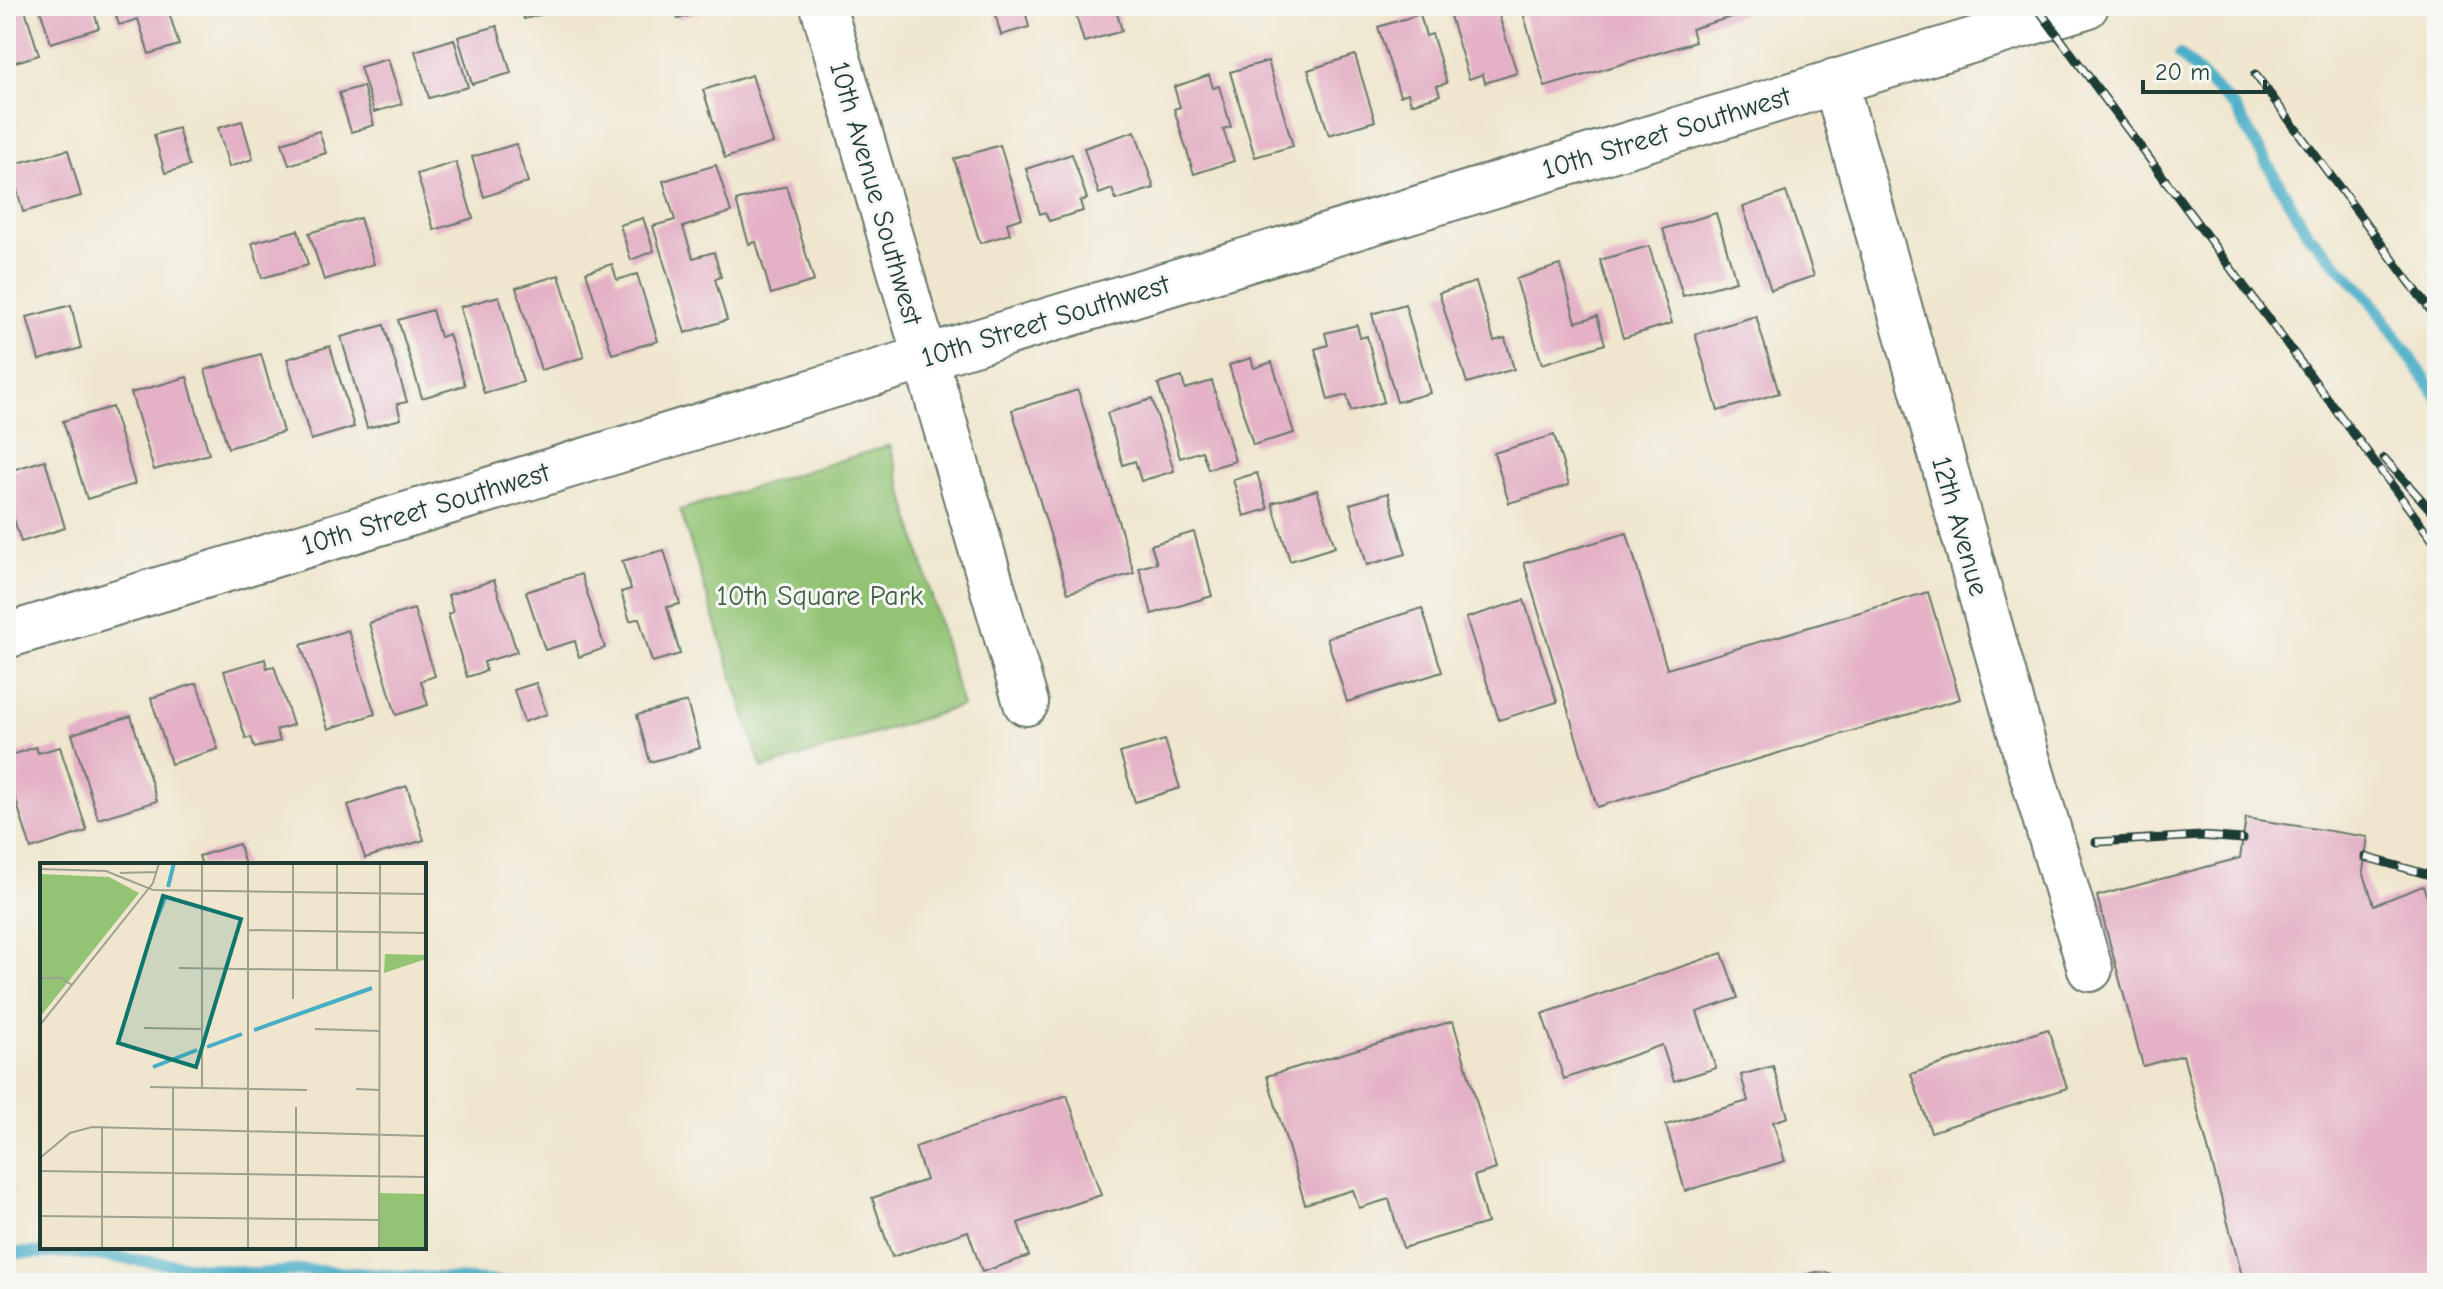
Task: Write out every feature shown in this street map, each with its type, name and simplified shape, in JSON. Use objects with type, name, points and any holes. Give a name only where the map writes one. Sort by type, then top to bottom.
[{"type":"street","name":"10th Avenue Southwest","points":[[823,6],[1026,703]]},
{"type":"street","name":"10th Street Southwest","points":[[6,636],[2086,6]]},
{"type":"street","name":"12th Avenue","points":[[1835,81],[2090,969]]},
{"type":"green space","name":"10th Square Park","points":[[890,445],[962,706],[762,769],[680,510]]},
{"type":"building","points":[[6,6],[24,6],[39,55],[6,65]]},
{"type":"building","points":[[39,6],[92,6],[99,28],[51,43]]},
{"type":"building","points":[[113,6],[167,6],[179,45],[149,54],[138,19],[119,25]]},
{"type":"building","points":[[205,6],[225,6],[225,7],[207,12]]},
{"type":"building","points":[[521,6],[541,6],[543,14],[524,19]]},
{"type":"building","points":[[674,6],[719,6],[719,7],[678,19]]},
{"type":"building","points":[[993,6],[1024,6],[1029,27],[1001,35]]},
{"type":"building","points":[[1073,6],[1115,6],[1122,31],[1084,42]]},
{"type":"building","points":[[1447,6],[1496,6],[1517,73],[1485,83],[1483,74],[1469,79]]},
{"type":"building","points":[[1521,6],[1765,7],[1691,29],[1695,42],[1545,87]]},
{"type":"building","points":[[1420,14],[1426,36],[1432,34],[1447,83],[1437,86],[1440,95],[1411,104],[1408,93],[1400,96],[1378,27]]},
{"type":"building","points":[[497,26],[511,73],[472,84],[458,37]]},
{"type":"building","points":[[454,39],[468,87],[429,98],[415,51]]},
{"type":"building","points":[[1355,55],[1375,121],[1329,135],[1308,70]]},
{"type":"building","points":[[388,59],[402,104],[374,112],[360,67]]},
{"type":"building","points":[[1268,61],[1293,146],[1255,157],[1230,72]]},
{"type":"building","points":[[752,75],[773,143],[725,158],[703,90]]},
{"type":"building","points":[[1209,75],[1213,88],[1219,86],[1231,127],[1223,129],[1234,161],[1194,174],[1174,109],[1180,107],[1174,87]]},
{"type":"building","points":[[363,86],[374,125],[351,132],[339,93]]},
{"type":"building","points":[[242,121],[253,159],[229,167],[218,128]]},
{"type":"building","points":[[178,128],[189,166],[165,173],[154,135]]},
{"type":"building","points":[[319,131],[326,153],[289,165],[282,143]]},
{"type":"building","points":[[1135,131],[1154,188],[1116,200],[1112,189],[1099,194],[1084,148]]},
{"type":"building","points":[[516,144],[528,182],[484,197],[472,157]]},
{"type":"building","points":[[1000,145],[1022,218],[1007,223],[1010,234],[980,243],[954,159]]},
{"type":"building","points":[[68,150],[81,196],[23,212],[10,165]]},
{"type":"building","points":[[1072,154],[1087,199],[1080,201],[1083,211],[1049,221],[1045,212],[1040,214],[1026,169]]},
{"type":"building","points":[[456,162],[473,218],[434,230],[417,174]]},
{"type":"building","points":[[716,165],[731,212],[683,227],[693,258],[714,252],[721,277],[715,279],[727,320],[685,333],[653,226],[675,220],[663,181]]},
{"type":"building","points":[[786,186],[814,281],[771,294],[756,242],[749,244],[736,201]]},
{"type":"building","points":[[1786,192],[1814,276],[1771,290],[1743,207]]},
{"type":"building","points":[[1716,213],[1736,281],[1683,296],[1663,229]]},
{"type":"building","points":[[360,218],[374,264],[324,280],[309,233]]},
{"type":"building","points":[[643,218],[654,251],[631,260],[620,225]]},
{"type":"building","points":[[298,230],[308,265],[262,278],[252,243]]},
{"type":"building","points":[[1649,246],[1672,323],[1623,338],[1600,260]]},
{"type":"building","points":[[612,264],[617,280],[637,274],[658,341],[612,354],[586,272]]},
{"type":"building","points":[[1560,265],[1576,322],[1597,316],[1605,344],[1542,364],[1516,279]]},
{"type":"building","points":[[559,275],[584,357],[541,370],[516,288]]},
{"type":"building","points":[[1476,282],[1494,341],[1505,338],[1514,369],[1467,383],[1439,293]]},
{"type":"building","points":[[499,296],[523,382],[484,393],[460,307]]},
{"type":"building","points":[[1405,304],[1430,393],[1397,402],[1372,314]]},
{"type":"building","points":[[71,305],[81,348],[39,360],[27,317]]},
{"type":"building","points":[[432,310],[440,337],[449,334],[465,385],[422,398],[398,320]]},
{"type":"building","points":[[1756,316],[1779,393],[1718,411],[1695,334]]},
{"type":"building","points":[[384,325],[407,402],[397,404],[401,419],[367,428],[341,337]]},
{"type":"building","points":[[1357,325],[1360,338],[1367,336],[1384,402],[1351,411],[1347,395],[1328,400],[1315,349],[1328,345],[1325,333]]},
{"type":"building","points":[[330,346],[354,427],[311,440],[287,359]]},
{"type":"building","points":[[261,354],[283,432],[228,448],[205,370]]},
{"type":"building","points":[[1251,358],[1254,368],[1272,362],[1294,433],[1253,445],[1229,365]]},
{"type":"building","points":[[187,377],[209,454],[154,470],[131,393]]},
{"type":"building","points":[[1182,377],[1185,389],[1212,381],[1235,461],[1208,469],[1202,451],[1180,458],[1158,384]]},
{"type":"building","points":[[1078,390],[1134,573],[1068,593],[1012,410]]},
{"type":"building","points":[[1152,399],[1174,471],[1141,481],[1135,461],[1123,465],[1107,413]]},
{"type":"building","points":[[112,407],[135,484],[87,499],[63,421]]},
{"type":"building","points":[[1554,435],[1569,485],[1509,503],[1494,453]]},
{"type":"building","points":[[45,460],[65,528],[21,542],[6,493],[6,472]]},
{"type":"building","points":[[1257,473],[1268,509],[1244,516],[1233,480]]},
{"type":"building","points":[[1317,490],[1335,547],[1290,561],[1272,503]]},
{"type":"building","points":[[1388,493],[1406,554],[1367,565],[1350,504]]},
{"type":"building","points":[[1194,532],[1212,596],[1152,614],[1139,568],[1157,563],[1151,545]]},
{"type":"building","points":[[1627,533],[1667,669],[1928,592],[1960,699],[1597,807],[1524,563]]},
{"type":"building","points":[[664,550],[680,604],[667,607],[680,654],[652,662],[639,618],[630,621],[621,592],[631,589],[622,561]]},
{"type":"building","points":[[581,574],[605,648],[579,657],[575,641],[545,650],[526,592]]},
{"type":"building","points":[[494,580],[517,652],[484,662],[486,671],[467,677],[448,614],[453,612],[448,595]]},
{"type":"building","points":[[1524,600],[1557,702],[1499,720],[1466,618]]},
{"type":"building","points":[[1422,608],[1442,672],[1347,702],[1327,638]]},
{"type":"building","points":[[414,609],[435,676],[421,681],[428,705],[396,715],[369,623]]},
{"type":"building","points":[[348,630],[375,714],[328,729],[301,645]]},
{"type":"building","points":[[265,659],[267,668],[274,666],[293,725],[276,730],[280,741],[255,748],[251,737],[246,739],[224,671]]},
{"type":"building","points":[[197,683],[218,749],[171,764],[151,698]]},
{"type":"building","points":[[536,683],[547,714],[524,722],[514,690]]},
{"type":"building","points":[[687,702],[700,748],[650,762],[637,715]]},
{"type":"building","points":[[131,716],[157,801],[98,819],[72,734]]},
{"type":"building","points":[[1165,740],[1180,788],[1135,802],[1120,753]]},
{"type":"building","points":[[36,747],[38,753],[60,747],[87,831],[31,849],[6,768],[6,757]]},
{"type":"building","points":[[407,786],[424,840],[365,858],[348,805]]},
{"type":"building","points":[[2246,818],[2368,837],[2363,871],[2374,905],[2423,886],[2437,924],[2437,1283],[2244,1283],[2183,1055],[2143,1066],[2097,896],[2240,858]]},
{"type":"building","points":[[239,844],[244,863],[201,863],[199,856]]},
{"type":"building","points":[[1722,953],[1738,998],[1697,1012],[1716,1068],[1674,1081],[1662,1045],[1564,1079],[1542,1014]]},
{"type":"building","points":[[1453,1021],[1496,1169],[1474,1176],[1487,1223],[1403,1248],[1389,1199],[1359,1208],[1353,1190],[1305,1204],[1267,1076]]},
{"type":"building","points":[[2048,1029],[2067,1088],[1931,1132],[1911,1074]]},
{"type":"building","points":[[1773,1066],[1788,1117],[1773,1122],[1785,1161],[1685,1191],[1666,1125],[1748,1101],[1741,1075]]},
{"type":"building","points":[[1067,1095],[1101,1195],[1018,1223],[1029,1256],[982,1272],[968,1231],[892,1257],[872,1198],[926,1180],[915,1147]]},
{"type":"building","points":[[1816,1272],[1828,1273],[1844,1283],[1793,1283]]},
{"type":"waterway","points":[[2180,55],[2235,108],[2308,234],[2369,298],[2437,396]]},
{"type":"waterway","points":[[6,1253],[76,1253],[257,1274],[302,1270],[521,1283]]},
{"type":"railway","points":[[2036,6],[2437,546]]},
{"type":"railway","points":[[2255,74],[2437,319]]},
{"type":"railway","points":[[2384,458],[2437,517]]},
{"type":"railway","points":[[2096,842],[2201,836],[2243,839]]},
{"type":"railway","points":[[2365,857],[2437,877]]}]
